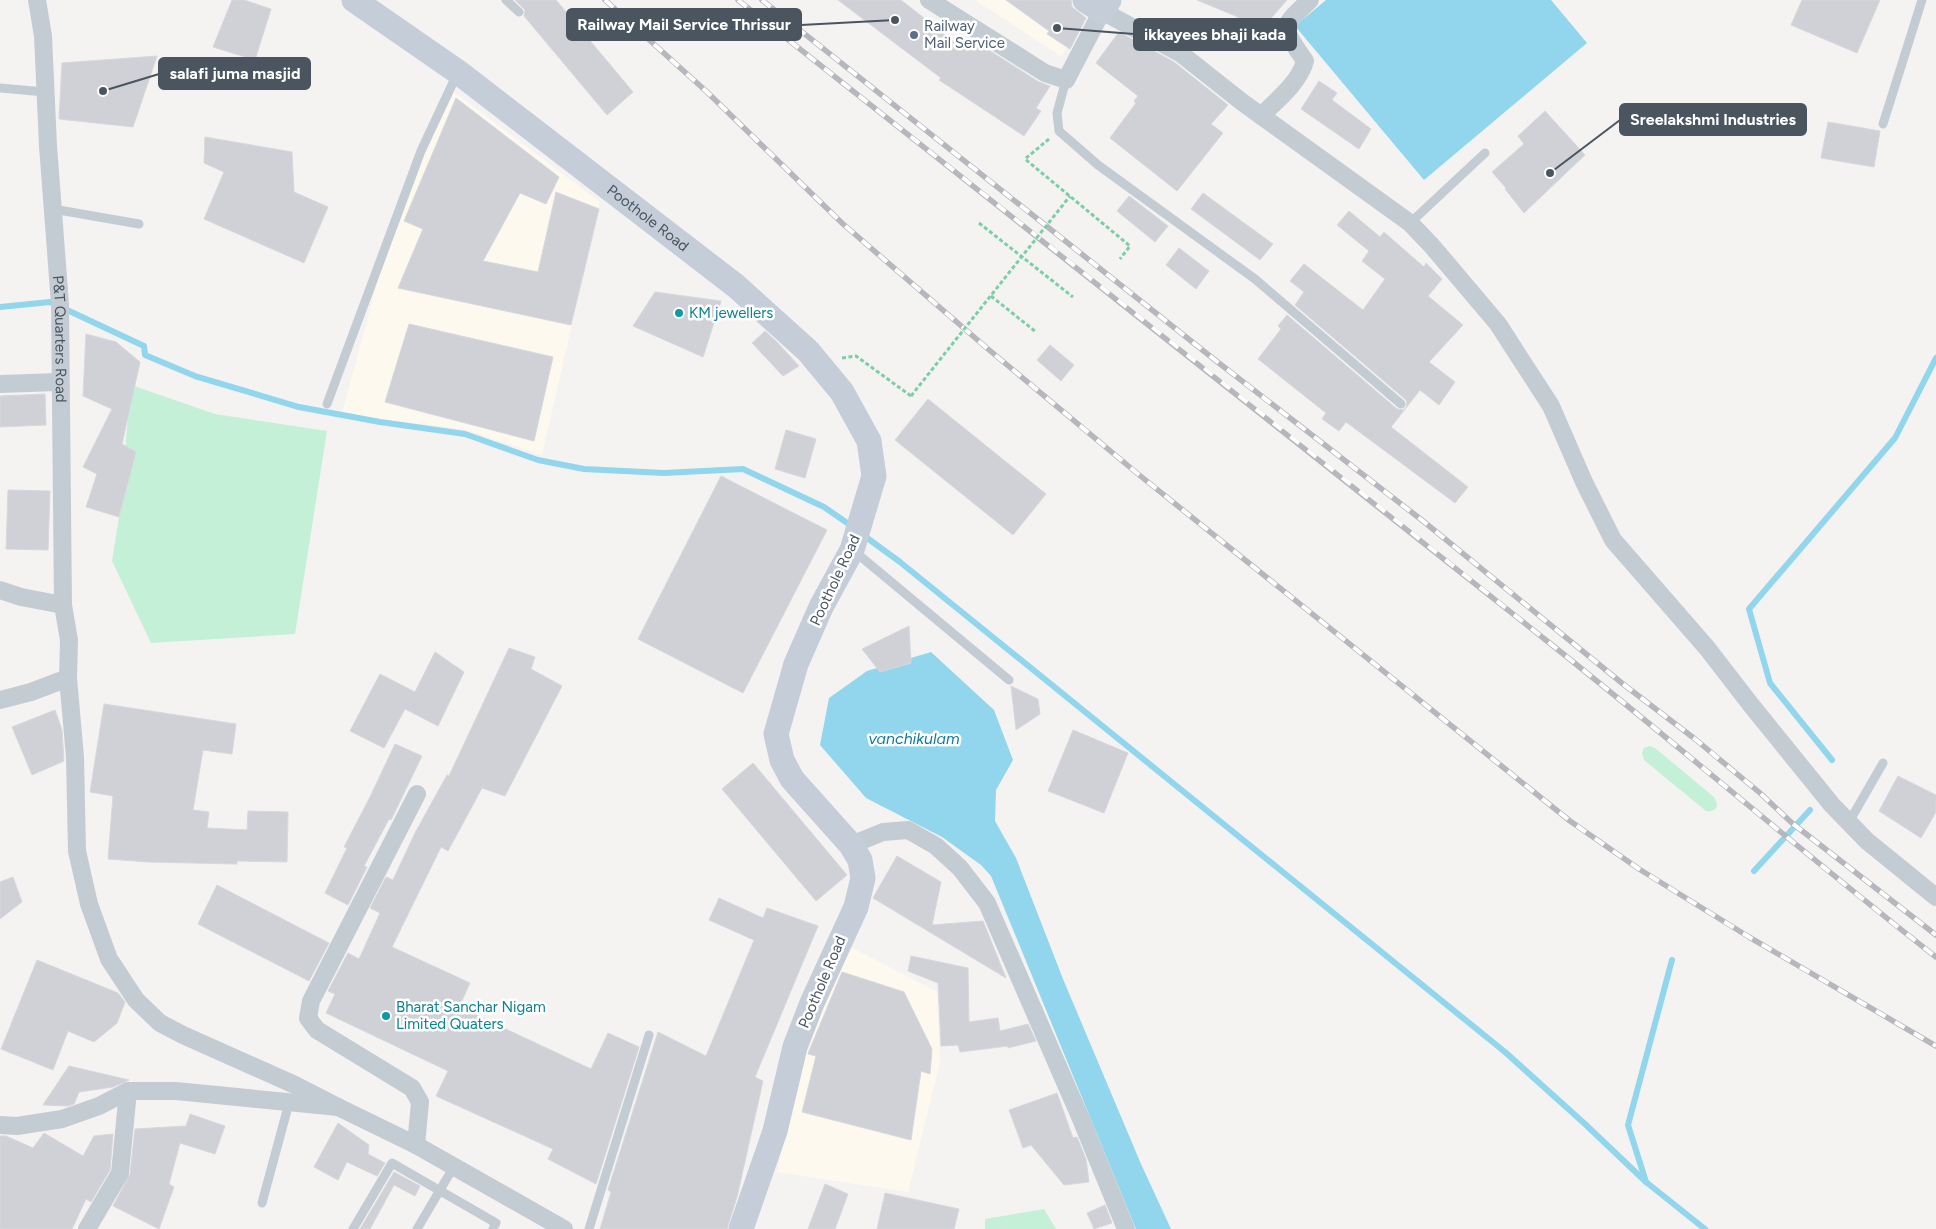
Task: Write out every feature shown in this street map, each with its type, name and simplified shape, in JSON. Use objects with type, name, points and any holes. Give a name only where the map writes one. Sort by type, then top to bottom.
[{"type":"street","name":"P&T Quarters Road","points":[[37,0],[42,36],[60,308],[59,382],[63,605],[69,640],[68,678],[75,757],[77,852],[89,904],[109,959],[136,1000],[160,1023],[295,1085],[416,1145],[453,1168],[564,1229]]},
{"type":"street","points":[[930,0],[1045,73],[1066,80],[1099,4],[1180,53],[1260,116],[1410,223],[1498,324],[1530,373],[1550,406],[1584,482],[1613,540],[1707,648],[1832,805],[1867,841],[1936,897]]},
{"type":"street","points":[[1260,116],[1296,80],[1302,71],[1304,61],[1287,37],[1286,28],[1290,18],[1310,0]]},
{"type":"street","name":"Poothole Road","points":[[358,1],[458,72],[736,286],[808,351],[842,392],[868,441],[874,476],[856,538],[821,607],[796,664],[776,734],[782,760],[792,779],[852,845],[860,860],[863,878],[861,891],[856,907],[812,1003],[795,1047],[775,1132],[741,1229]]},
{"type":"street","points":[[0,384],[59,382]]},
{"type":"street","points":[[0,590],[21,597],[63,605]]},
{"type":"street","points":[[0,700],[31,692],[68,678]]},
{"type":"street","points":[[416,1145],[420,1102],[412,1088],[317,1030],[308,1018],[311,1002],[417,794]]},
{"type":"street","points":[[852,845],[883,832],[908,830],[936,846],[960,868],[987,902],[1081,1119],[1126,1229]]},
{"type":"street","points":[[0,1125],[17,1126],[62,1119],[99,1106],[128,1091],[176,1091],[338,1107]]},
{"type":"street","points":[[87,1229],[120,1173],[128,1091]]},
{"type":"lane","points":[[506,0],[518,12]]},
{"type":"lane","points":[[1883,124],[1922,0]]},
{"type":"lane","points":[[327,404],[421,151],[458,72]]},
{"type":"lane","points":[[1066,80],[1057,113],[1059,131],[1098,165],[1255,279],[1401,404]]},
{"type":"lane","points":[[0,88],[45,92]]},
{"type":"lane","points":[[1410,223],[1485,153]]},
{"type":"lane","points":[[52,209],[139,224]]},
{"type":"lane","points":[[856,538],[1009,680]]},
{"type":"lane","points":[[1848,822],[1883,763]]},
{"type":"lane","points":[[589,1229],[649,1035]]},
{"type":"lane","points":[[262,1203],[289,1102]]},
{"type":"lane","points":[[353,1229],[392,1163],[441,1189],[496,1224],[493,1229]]},
{"type":"lane","points":[[418,1229],[453,1168]]},
{"type":"path","points":[[1059,131],[1025,159],[1130,246],[1120,259]]},
{"type":"path","points":[[856,356],[911,396],[1070,196]]},
{"type":"path","points":[[979,223],[1073,297]]},
{"type":"path","points":[[991,296],[1036,332]]},
{"type":"shaded area","points":[[975,0],[1036,0],[1083,25],[1061,56]]},
{"type":"shaded area","points":[[451,90],[600,202],[542,455],[463,429],[342,414],[389,238]]},
{"type":"shaded area","points":[[847,945],[937,992],[940,1062],[908,1192],[777,1172],[801,1055]]},
{"type":"green space","points":[[131,385],[215,414],[327,431],[295,634],[151,643],[112,561],[119,517]]},
{"type":"green space","points":[[1650,746],[1655,748],[1714,797],[1717,804],[1715,809],[1706,811],[1644,760],[1642,753],[1644,748]]},
{"type":"green space","points":[[1044,1209],[1056,1229],[985,1229],[985,1219]]},
{"type":"water","points":[[1326,0],[1551,0],[1587,43],[1424,180],[1295,26]]},
{"type":"water","name":"vanchikulam","points":[[931,652],[994,710],[1013,760],[996,790],[995,821],[1016,858],[1063,979],[1141,1164],[1171,1229],[1136,1229],[991,876],[981,865],[942,837],[866,798],[820,745],[829,698],[867,671]]},
{"type":"building","points":[[232,0],[244,0],[271,9],[255,60],[213,47]]},
{"type":"building","points":[[515,0],[556,0],[633,92],[607,115],[524,16],[525,10]]},
{"type":"building","points":[[838,0],[901,0],[961,47],[968,37],[1039,82],[1050,86],[1036,108],[1041,111],[1024,136],[939,80],[941,78]]},
{"type":"building","points":[[1006,0],[1071,0],[1072,7],[1086,18],[1070,49],[1047,34],[1049,31]]},
{"type":"building","points":[[1197,0],[1287,0],[1246,47],[1226,30],[1238,17]]},
{"type":"building","points":[[1802,0],[1880,0],[1857,53],[1791,25]]},
{"type":"building","points":[[1119,32],[1174,62],[1228,105],[1211,124],[1223,133],[1177,191],[1110,138],[1136,103],[1134,101],[1138,96],[1096,63]]},
{"type":"building","points":[[157,56],[133,127],[59,119],[62,63]]},
{"type":"building","points":[[1319,81],[1337,93],[1332,100],[1371,129],[1359,149],[1301,109]]},
{"type":"building","points":[[456,98],[559,177],[546,204],[520,193],[483,261],[538,272],[556,192],[599,209],[571,325],[398,288],[423,229],[404,221]]},
{"type":"building","points":[[1545,111],[1585,155],[1524,213],[1492,172],[1524,144],[1518,136]]},
{"type":"building","points":[[1828,122],[1880,131],[1874,167],[1821,158]]},
{"type":"building","points":[[205,137],[292,152],[294,192],[328,207],[304,263],[204,219],[224,172],[204,163]]},
{"type":"building","points":[[1203,193],[1273,244],[1260,260],[1191,209]]},
{"type":"building","points":[[1129,196],[1168,226],[1155,242],[1117,211]]},
{"type":"building","points":[[1349,211],[1380,237],[1384,232],[1424,267],[1426,263],[1442,279],[1428,296],[1463,325],[1429,362],[1455,382],[1439,405],[1420,390],[1406,408],[1407,402],[1405,399],[1295,305],[1304,292],[1290,281],[1304,264],[1363,310],[1385,279],[1362,261],[1369,251],[1337,225]]},
{"type":"building","points":[[1179,248],[1209,271],[1196,289],[1166,265]]},
{"type":"building","name":"KM jewellers","points":[[655,292],[721,301],[703,357],[633,326]]},
{"type":"building","points":[[1287,315],[1397,409],[1403,410],[1406,408],[1391,427],[1468,487],[1455,503],[1346,422],[1339,431],[1322,419],[1326,413],[1258,359],[1281,329],[1278,326]]},
{"type":"building","points":[[409,324],[553,357],[534,441],[385,402]]},
{"type":"building","points":[[765,331],[799,366],[783,376],[752,343]]},
{"type":"building","points":[[86,334],[116,342],[140,362],[122,444],[136,452],[119,517],[86,507],[97,474],[83,467],[112,409],[83,396]]},
{"type":"building","points":[[1050,345],[1074,365],[1061,381],[1037,360]]},
{"type":"building","points":[[45,394],[46,425],[0,427],[0,396]]},
{"type":"building","points":[[928,399],[1046,494],[1013,535],[895,440]]},
{"type":"building","points":[[786,430],[816,439],[805,478],[775,469]]},
{"type":"building","points":[[721,476],[827,530],[743,693],[638,639]]},
{"type":"building","points":[[8,490],[50,491],[48,550],[6,549]]},
{"type":"building","points":[[909,626],[911,663],[880,672],[862,649]]},
{"type":"building","points":[[509,648],[535,657],[531,669],[562,686],[505,796],[482,788],[448,851],[441,847],[392,947],[470,983],[459,1007],[591,1069],[608,1033],[639,1047],[596,1184],[548,1159],[553,1149],[436,1096],[448,1071],[326,1013],[335,994],[328,991],[348,953],[359,959],[380,913],[370,908],[386,877],[393,880],[415,833],[447,775],[449,776]]},
{"type":"building","points":[[435,652],[464,672],[438,726],[405,709],[384,748],[350,731],[380,674],[415,692]]},
{"type":"building","points":[[1011,686],[1038,699],[1040,714],[1016,730]]},
{"type":"building","points":[[104,704],[236,724],[232,754],[203,750],[193,810],[209,812],[207,828],[247,830],[248,811],[288,812],[287,862],[237,861],[237,864],[108,859],[113,796],[90,792]]},
{"type":"building","points":[[55,710],[62,730],[64,761],[32,775],[12,727]]},
{"type":"building","points":[[1073,730],[1128,753],[1104,813],[1048,791]]},
{"type":"building","points":[[395,744],[422,756],[391,820],[389,819],[364,866],[367,867],[348,905],[325,893],[347,848],[344,847]]},
{"type":"building","points":[[753,763],[847,875],[816,901],[722,789]]},
{"type":"building","points":[[1898,776],[1936,795],[1936,812],[1921,838],[1879,811]]},
{"type":"building","points":[[897,856],[941,882],[932,925],[983,921],[1006,978],[873,898]]},
{"type":"building","points":[[13,877],[22,902],[0,919],[0,882]]},
{"type":"building","points":[[217,885],[329,943],[309,981],[198,924]]},
{"type":"building","points":[[719,898],[763,918],[767,908],[818,926],[755,1077],[763,1081],[737,1197],[727,1229],[600,1229],[611,1192],[608,1190],[658,1032],[706,1056],[754,940],[709,920]]},
{"type":"building","points":[[911,956],[968,968],[969,1022],[998,1018],[1000,1031],[1028,1024],[1036,1041],[1008,1048],[1008,1046],[960,1052],[958,1045],[941,1046],[938,983],[908,971]]},
{"type":"building","points":[[37,960],[118,993],[125,1002],[117,1023],[94,1042],[68,1031],[53,1070],[1,1049]]},
{"type":"building","points":[[842,972],[904,992],[932,1049],[930,1074],[921,1071],[911,1140],[802,1112],[816,1056],[808,1054]]},
{"type":"building","points":[[69,1066],[129,1080],[113,1087],[79,1092],[74,1104],[68,1106],[43,1105]]},
{"type":"building","points":[[1057,1093],[1073,1138],[1077,1137],[1086,1159],[1089,1182],[1064,1185],[1031,1145],[1023,1148],[1009,1110]]},
{"type":"building","points":[[190,1114],[225,1126],[215,1154],[180,1143],[169,1184],[174,1187],[159,1229],[113,1206],[130,1174],[135,1129],[186,1126]]},
{"type":"building","points":[[338,1123],[369,1145],[368,1154],[385,1163],[377,1176],[347,1162],[338,1180],[314,1167]]},
{"type":"building","points":[[44,1133],[83,1156],[94,1136],[113,1134],[110,1170],[91,1202],[86,1199],[72,1229],[0,1229],[0,1136],[6,1136],[33,1148]]},
{"type":"building","points":[[394,1172],[420,1186],[415,1196],[394,1185],[370,1229],[360,1229]]},
{"type":"building","points":[[825,1184],[848,1194],[835,1229],[808,1229]]},
{"type":"building","points":[[885,1193],[959,1209],[954,1229],[877,1229]]},
{"type":"building","points":[[1105,1205],[1112,1223],[1094,1229],[1087,1213]]},
{"type":"waterway","points":[[0,307],[50,302],[144,346],[145,355],[195,376],[299,407],[380,422],[465,434],[538,460],[584,469],[664,473],[743,469],[824,507],[853,527]]},
{"type":"waterway","points":[[1832,760],[1770,683],[1749,609],[1895,438],[1936,358]]},
{"type":"waterway","points":[[863,535],[900,562],[1505,1052],[1646,1182]]},
{"type":"waterway","points":[[1754,871],[1810,810]]},
{"type":"waterway","points":[[1672,960],[1628,1125],[1646,1182],[1705,1229]]},
{"type":"railway","points":[[605,0],[707,92],[843,224],[988,349],[1138,474],[1570,821],[1639,869],[1749,937],[1936,1046]]},
{"type":"railway","points":[[738,0],[1596,680],[1936,957]]},
{"type":"railway","points":[[762,0],[1215,360],[1423,521],[1623,684],[1695,739],[1760,793],[1792,823],[1936,935]]},
{"type":"place","name":"Railway Mail Service Thrissur","points":[[895,20]]},
{"type":"place","name":"ikkayees bhaji kada","points":[[1057,28]]},
{"type":"place","name":"Railway Mail Service","points":[[914,35]]},
{"type":"place","name":"salafi juma masjid","points":[[103,91]]},
{"type":"place","name":"Sreelakshmi Industries","points":[[1550,173]]},
{"type":"place","name":"KM jewellers","points":[[679,313]]},
{"type":"place","name":"Bharat Sanchar Nigam Limited Quaters","points":[[386,1016]]}]
